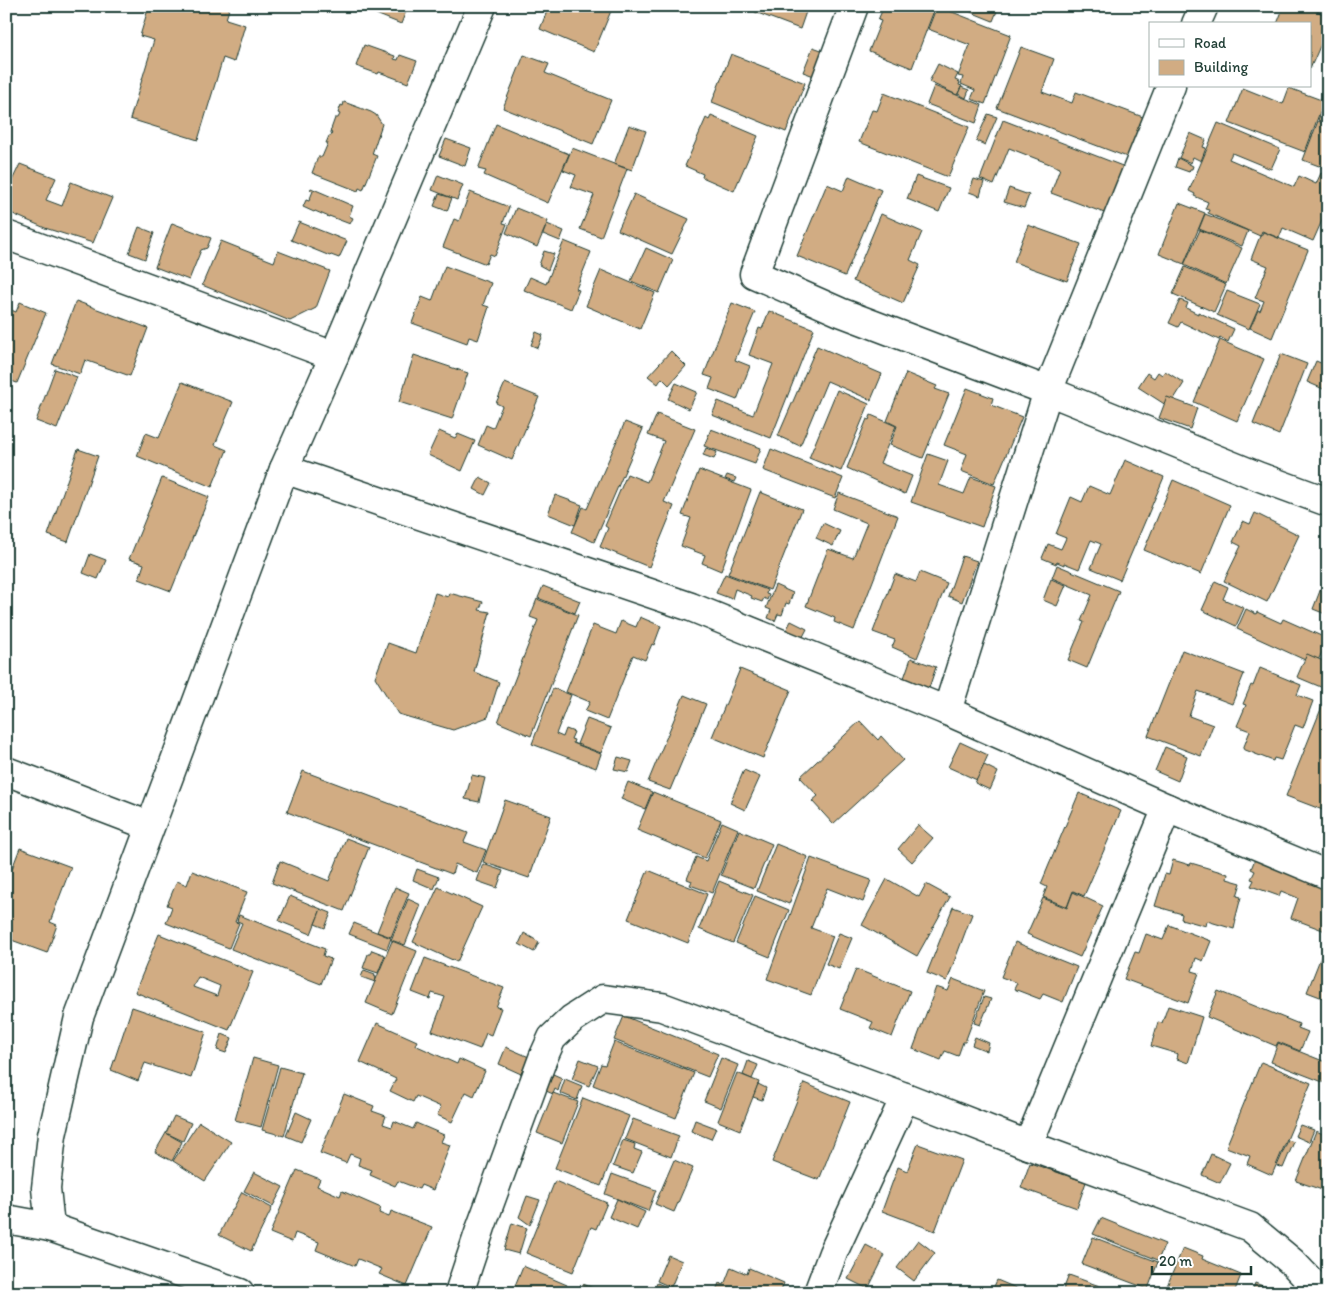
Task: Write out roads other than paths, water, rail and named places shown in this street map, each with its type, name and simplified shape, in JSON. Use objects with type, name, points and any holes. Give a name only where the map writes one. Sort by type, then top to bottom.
[{"type":"street","points":[[50,1227],[46,1188],[52,1135],[79,1017],[284,468],[334,356],[482,6]]},
{"type":"street","points":[[854,6],[754,274],[840,312],[1048,391],[1260,477],[1328,502]]},
{"type":"street","points":[[1197,22],[1204,6]]},
{"type":"street","points":[[946,712],[1048,391],[1170,88]]},
{"type":"street","points":[[6,235],[334,356]]},
{"type":"street","points":[[284,468],[691,607],[946,712],[1167,808],[1328,875]]},
{"type":"street","points":[[6,771],[150,826]]},
{"type":"street","points":[[1028,1145],[1167,808]]},
{"type":"street","points":[[459,1293],[509,1150],[552,1038],[572,1019],[603,999],[662,1007],[1250,1227],[1292,1262],[1313,1284],[1318,1293]]},
{"type":"street","points":[[818,1293],[833,1253],[905,1097]]},
{"type":"street","points":[[6,1219],[50,1227],[240,1293]]}]
